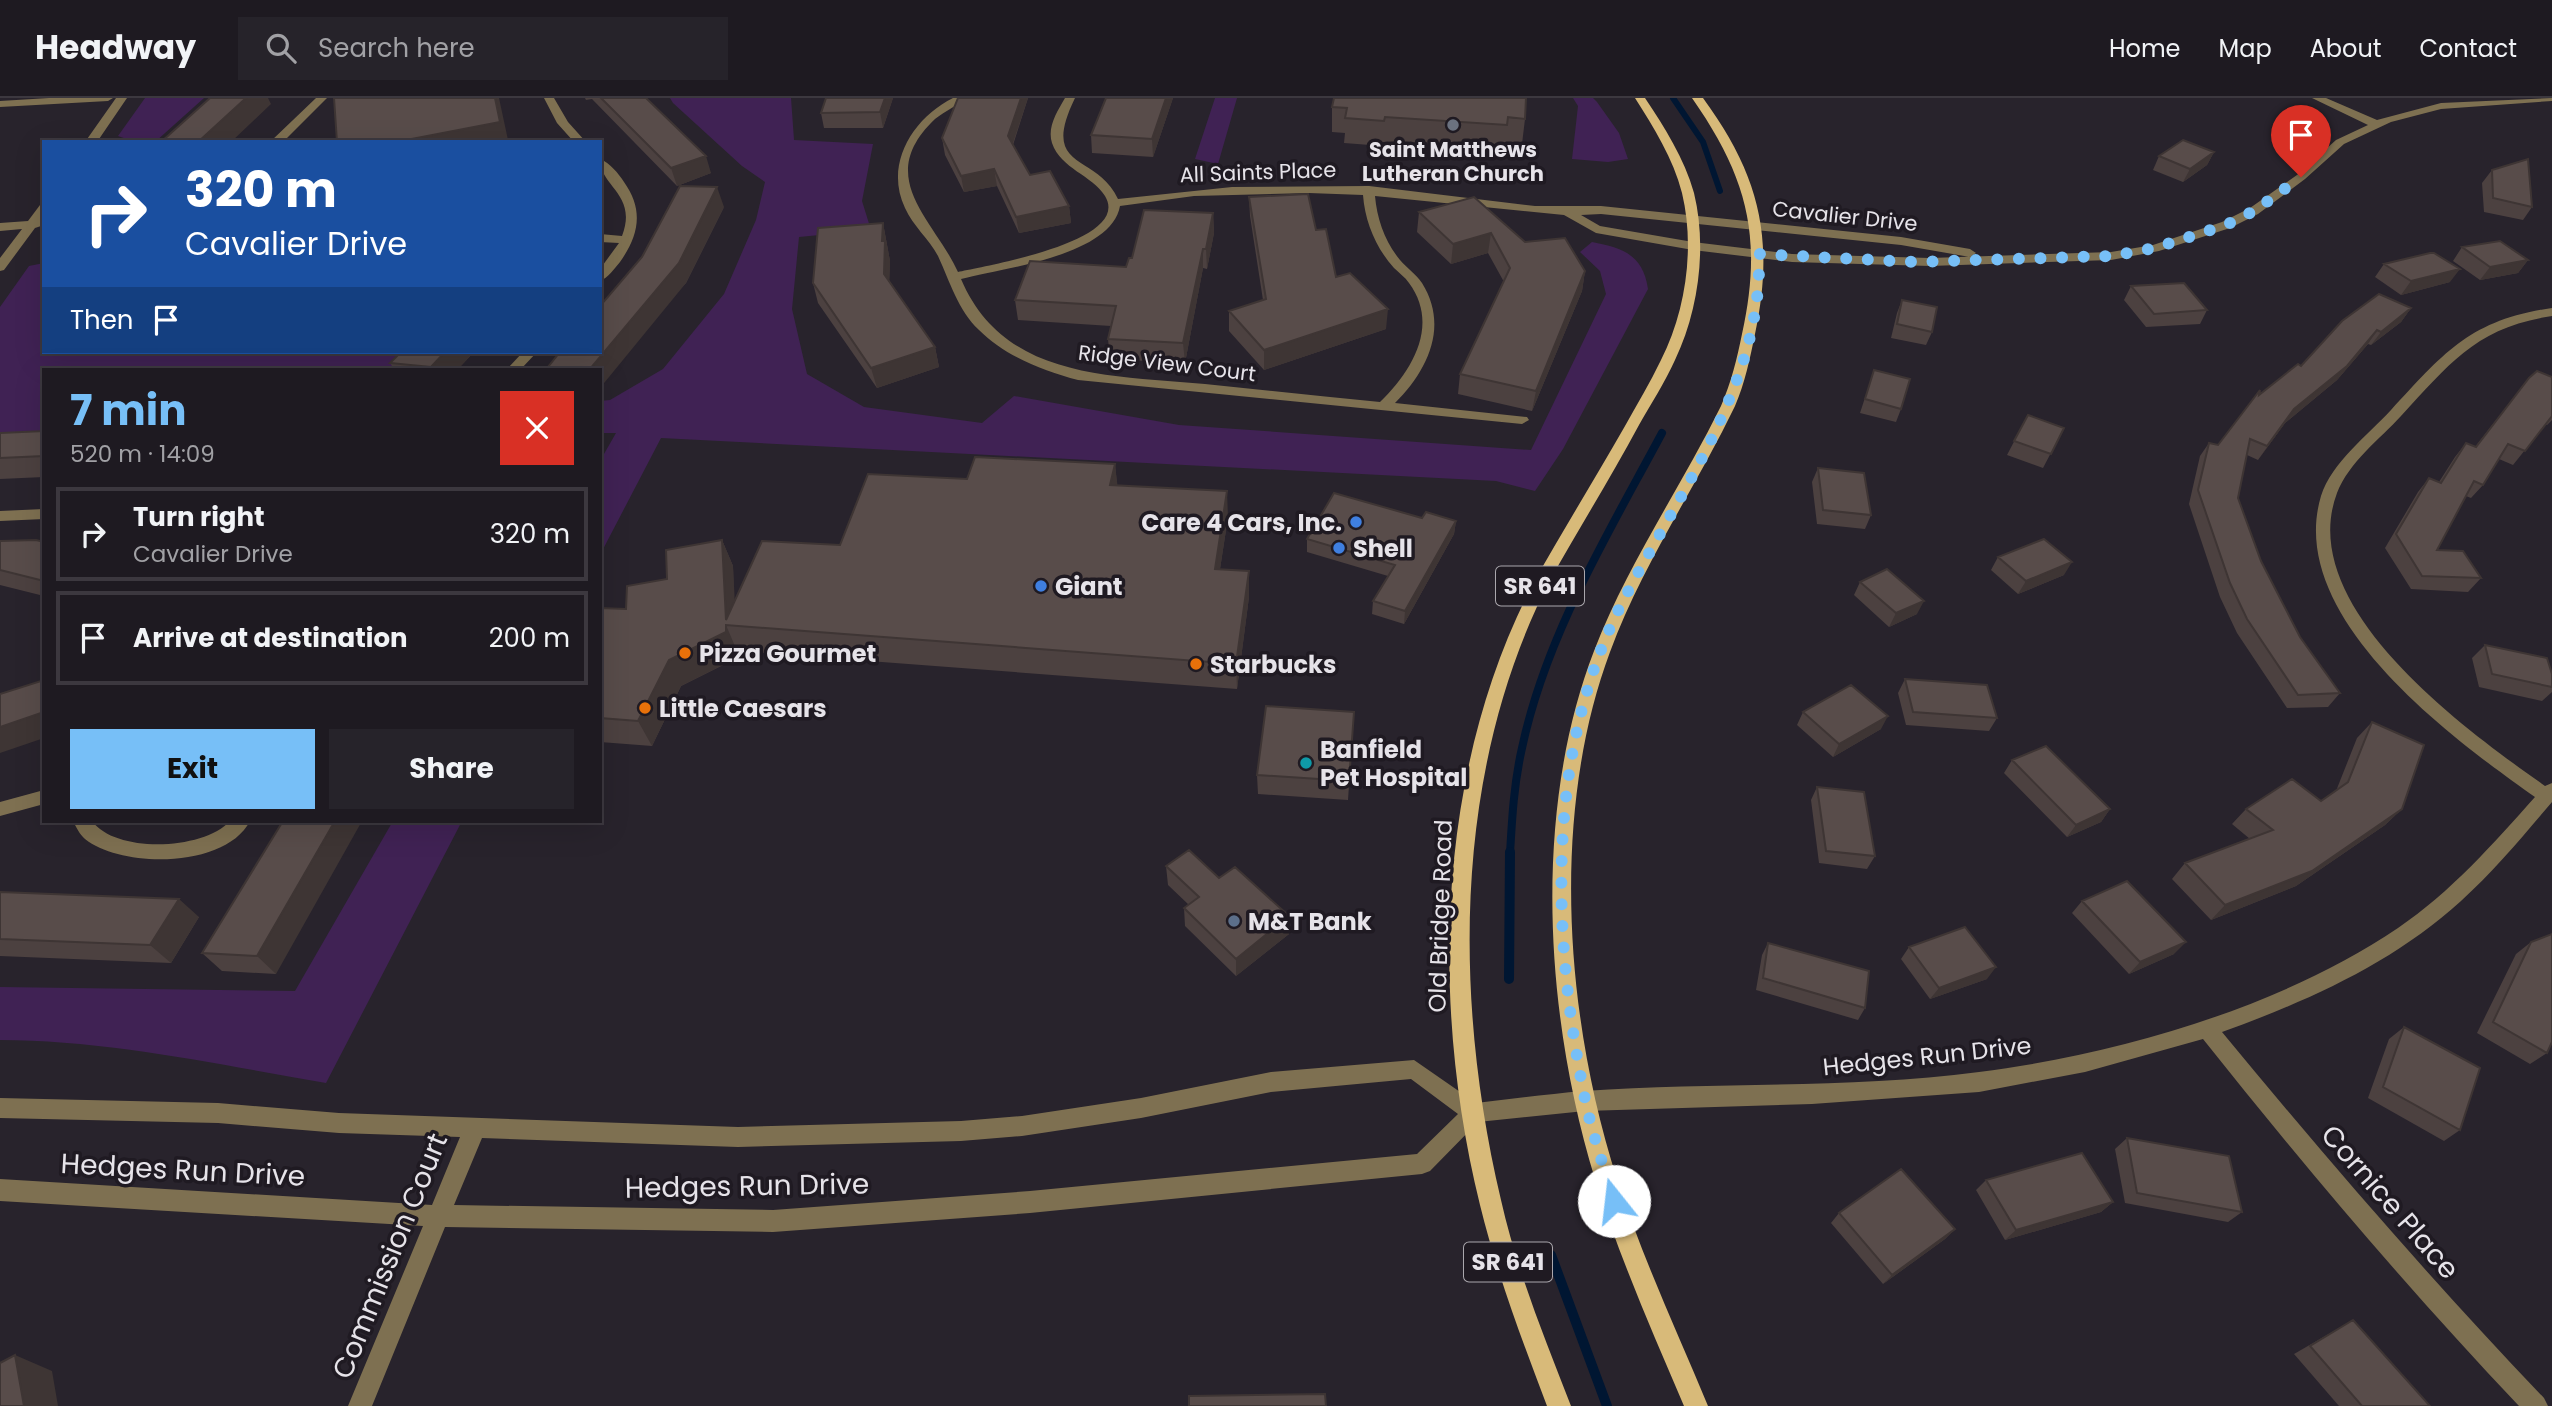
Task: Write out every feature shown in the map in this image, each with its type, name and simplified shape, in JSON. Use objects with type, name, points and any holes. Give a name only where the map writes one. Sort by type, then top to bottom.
[{"type":"main road","name":"Old Bridge Road","points":[[1559,1406],[1521,1306],[1490,1200],[1473,1113],[1461,1013],[1460,963],[1470,806],[1487,724],[1504,669],[1530,606],[1669,359],[1684,321],[1691,292],[1693,221],[1680,167],[1670,142],[1640,98]]},
{"type":"main road","name":"SR 641","points":[[1696,1406],[1617,1213],[1585,1101],[1567,975],[1562,881],[1565,797],[1576,738],[1595,669],[1620,608],[1729,404],[1752,324],[1759,272],[1753,204],[1743,171],[1728,141],[1697,98]]},
{"type":"street","points":[[0,104],[108,98]]},
{"type":"street","points":[[92,140],[122,98]]},
{"type":"street","points":[[278,140],[322,98]]},
{"type":"street","points":[[549,98],[575,140]]},
{"type":"street","name":"Ridge View Court","points":[[961,98],[939,111],[923,126],[905,155],[902,168],[903,188],[911,208],[942,251],[961,299],[973,317],[990,335],[1018,353],[1078,376],[1522,420]]},
{"type":"street","points":[[954,277],[1070,248],[1088,240],[1111,219],[1115,204],[1105,187],[1072,163],[1059,142],[1056,128],[1070,98]]},
{"type":"street","points":[[2317,98],[2376,124]]},
{"type":"street","name":"Cavalier Drive","points":[[1693,246],[1861,261],[1930,262],[2111,256],[2193,238],[2254,211],[2301,177],[2340,142],[2376,124],[2441,106],[2552,98]]},
{"type":"street","points":[[602,164],[621,182],[630,197],[633,213],[628,240],[619,257],[602,275]]},
{"type":"street","name":"All Saints Place","points":[[1115,204],[1233,188],[1327,187],[1569,213],[1601,210],[1693,221]]},
{"type":"street","points":[[1369,190],[1374,226],[1396,264],[1417,284],[1426,303],[1429,323],[1427,344],[1420,365],[1403,389],[1383,407]]},
{"type":"street","name":"All Saints Place","points":[[1569,213],[1596,229],[1693,246]]},
{"type":"street","name":"Cavalier Drive","points":[[1693,221],[1912,242],[1991,258]]},
{"type":"street","points":[[0,227],[38,224]]},
{"type":"street","points":[[0,267],[38,224]]},
{"type":"street","points":[[602,238],[628,240]]},
{"type":"street","points":[[2549,792],[2490,757],[2440,715],[2370,642],[2336,596],[2323,545],[2323,522],[2329,496],[2342,473],[2413,394],[2468,344],[2497,324],[2552,312]]},
{"type":"street","points":[[515,368],[528,354]]},
{"type":"street","points":[[0,516],[42,514]]},
{"type":"street","name":"Hedges Run Drive","points":[[0,1190],[438,1216],[773,1221],[1030,1202],[1422,1164],[1473,1113],[1585,1101],[1812,1094],[1979,1082],[2085,1063],[2207,1029],[2273,1005],[2337,975],[2406,933],[2453,896],[2493,857],[2549,792]]},
{"type":"street","points":[[0,809],[42,798]]},
{"type":"street","points":[[84,823],[91,833],[114,845],[174,852],[205,847],[225,836],[239,823]]},
{"type":"street","name":"Cornice Place","points":[[2207,1029],[2332,1183],[2440,1306],[2536,1406]]},
{"type":"street","name":"Hedges Run Drive","points":[[0,1108],[218,1113],[339,1124],[738,1137],[961,1131],[1022,1126],[1141,1108],[1271,1082],[1414,1069],[1473,1113]]},
{"type":"street","name":"Commission Court","points":[[360,1406],[475,1128]]},
{"type":"shaded area","points":[[145,98],[204,98],[157,140],[129,140],[118,136]]},
{"type":"shaded area","points":[[670,98],[791,98],[794,140],[873,144],[862,201],[871,230],[799,237],[792,309],[807,374],[864,407],[982,423],[1014,396],[1179,425],[1531,450],[1606,294],[1600,271],[1580,252],[1592,242],[1622,250],[1636,260],[1648,289],[1563,449],[1535,491],[1496,481],[661,438],[602,551],[602,458],[616,433],[602,433],[602,401],[610,400],[663,369],[724,294],[756,220],[765,182],[742,166]]},
{"type":"shaded area","points":[[1215,98],[1237,98],[1218,164],[1195,159]]},
{"type":"shaded area","points":[[1573,98],[1593,98],[1597,102],[1619,133],[1628,159],[1608,162],[1572,159],[1578,106]]},
{"type":"shaded area","points":[[42,263],[42,354],[400,354],[392,368],[42,368],[42,437],[0,439],[0,307],[29,266]]},
{"type":"shaded area","points":[[392,823],[461,823],[326,1083],[123,1049],[0,1040],[0,987],[295,991]]},
{"type":"building","points":[[210,98],[246,98],[200,140],[163,140]]},
{"type":"building","points":[[334,98],[495,98],[500,122],[406,140],[337,140]]},
{"type":"building","points":[[601,98],[646,98],[706,156],[671,168]]},
{"type":"building","points":[[826,98],[885,98],[880,112],[821,113]]},
{"type":"building","points":[[958,98],[1021,98],[1008,136],[1030,175],[1050,171],[1069,206],[1016,217],[994,169],[961,176],[942,138]]},
{"type":"building","points":[[1106,98],[1166,98],[1152,139],[1091,135]]},
{"type":"building","points":[[1334,98],[1526,98],[1525,119],[1508,117],[1507,125],[1385,117],[1384,121],[1345,118],[1347,108],[1332,107]]},
{"type":"building","points":[[2183,140],[2214,152],[2190,169],[2159,156]]},
{"type":"building","points":[[2528,159],[2532,207],[2493,198],[2492,170]]},
{"type":"building","points":[[680,186],[717,187],[679,263],[591,368],[548,367],[558,354],[602,354],[602,304],[642,257]]},
{"type":"building","points":[[1308,194],[1316,230],[1326,229],[1336,277],[1350,273],[1388,309],[1264,350],[1229,311],[1266,299],[1249,197]]},
{"type":"building","points":[[1474,197],[1525,242],[1565,238],[1585,271],[1536,391],[1460,374],[1510,268],[1491,233],[1453,244],[1419,212]]},
{"type":"building","points":[[1144,210],[1213,213],[1183,343],[1108,339],[1116,306],[1015,300],[1030,261],[1126,267],[1129,258],[1132,258]]},
{"type":"building","points":[[883,223],[884,274],[935,347],[871,368],[813,283],[818,228]]},
{"type":"building","points":[[2500,241],[2528,260],[2490,267],[2462,247]]},
{"type":"building","points":[[2430,253],[2460,269],[2411,281],[2384,264]]},
{"type":"building","points":[[2184,283],[2207,310],[2154,314],[2131,286]]},
{"type":"building","points":[[2379,294],[2411,308],[2381,332],[2377,330],[2347,366],[2294,409],[2267,446],[2250,439],[2238,498],[2261,561],[2300,637],[2340,693],[2298,695],[2247,619],[2230,583],[2198,490],[2209,443],[2218,445],[2260,390],[2259,395],[2298,364],[2301,366],[2342,321]]},
{"type":"building","points":[[1902,300],[1937,307],[1932,332],[1897,324]]},
{"type":"building","points":[[399,354],[443,354],[431,367],[390,363]]},
{"type":"building","points":[[1874,370],[1910,379],[1901,409],[1865,399]]},
{"type":"building","points":[[2537,371],[2552,377],[2552,416],[2525,451],[2508,444],[2483,485],[2474,481],[2437,550],[2463,551],[2481,578],[2422,576],[2396,534],[2429,478],[2441,483],[2466,443],[2476,447]]},
{"type":"building","points":[[2028,415],[2064,428],[2051,454],[2014,441]]},
{"type":"building","points":[[42,431],[42,456],[0,458],[0,433]]},
{"type":"building","points":[[975,457],[1115,464],[1110,485],[1227,491],[1215,569],[1249,571],[1236,664],[726,625],[726,632],[669,660],[638,721],[602,718],[602,608],[626,609],[627,586],[667,579],[666,550],[722,540],[726,620],[762,541],[840,545],[868,474],[967,479]]},
{"type":"building","points":[[1818,468],[1864,473],[1871,515],[1823,510]]},
{"type":"building","points":[[1334,493],[1422,518],[1426,512],[1456,521],[1405,611],[1373,601],[1395,565],[1307,539]]},
{"type":"building","points":[[2044,539],[2072,562],[2026,581],[1998,557]]},
{"type":"building","points":[[0,541],[42,542],[42,580],[0,570]]},
{"type":"building","points":[[1887,569],[1924,601],[1896,613],[1860,582]]},
{"type":"building","points":[[2485,645],[2547,658],[2552,674],[2552,687],[2492,674]]},
{"type":"building","points":[[1905,679],[1987,685],[1997,718],[1913,712]]},
{"type":"building","points":[[42,681],[42,713],[0,727],[0,694]]},
{"type":"building","points":[[1851,685],[1888,716],[1839,744],[1803,712]]},
{"type":"building","name":"Banfield Pet Hospital","points":[[1266,706],[1354,712],[1349,781],[1257,775]]},
{"type":"building","points":[[2372,722],[2424,745],[2402,809],[2312,871],[2225,905],[2185,863],[2273,830],[2246,809],[2292,779],[2321,801],[2348,782]]},
{"type":"building","points":[[2046,746],[2110,809],[2076,825],[2012,760]]},
{"type":"building","points":[[1817,787],[1864,792],[1875,856],[1826,851]]},
{"type":"building","points":[[282,823],[334,823],[257,956],[202,953]]},
{"type":"building","name":"M&T Bank","points":[[1189,850],[1219,878],[1235,867],[1289,916],[1236,959],[1184,908],[1199,897],[1166,866]]},
{"type":"building","points":[[2127,881],[2186,942],[2140,962],[2082,901]]},
{"type":"building","points":[[0,892],[179,899],[150,945],[0,939]]},
{"type":"building","points":[[1965,927],[1996,967],[1939,988],[1909,947]]},
{"type":"building","points":[[2552,934],[2552,1042],[2547,1053],[2493,1022],[2531,942]]},
{"type":"building","points":[[1768,943],[1869,971],[1865,1008],[1763,978]]},
{"type":"building","points":[[2404,1027],[2480,1068],[2460,1130],[2383,1087]]},
{"type":"building","points":[[2127,1138],[2229,1156],[2242,1212],[2137,1193]]},
{"type":"building","points":[[2082,1153],[2113,1202],[2016,1230],[1986,1180]]},
{"type":"building","points":[[1901,1169],[1955,1229],[1892,1275],[1839,1213]]},
{"type":"building","points":[[2353,1320],[2430,1406],[2362,1406],[2310,1346]]},
{"type":"building","points":[[15,1355],[24,1406],[0,1406],[0,1363]]},
{"type":"building","points":[[1325,1394],[1326,1406],[1189,1406],[1189,1396]]},
{"type":"waterway","points":[[1673,98],[1703,142],[1720,191]]},
{"type":"waterway","points":[[1510,854],[1519,761],[1546,665],[1600,547],[1662,433]]},
{"type":"waterway","points":[[1509,979],[1510,852]]},
{"type":"waterway","points":[[1551,1255],[1607,1406]]},
{"type":"place","name":"Saint Matthews Lutheran Church","points":[[1453,125]]},
{"type":"place","name":"Care 4 Cars, Inc.","points":[[1356,522]]},
{"type":"place","name":"Shell","points":[[1339,548]]},
{"type":"place","name":"Giant","points":[[1041,586]]},
{"type":"place","name":"Pizza Gourmet","points":[[685,653]]},
{"type":"place","name":"Starbucks","points":[[1196,664]]},
{"type":"place","name":"Little Caesars","points":[[645,708]]},
{"type":"place","name":"Banfield Pet Hospital","points":[[1306,763]]},
{"type":"place","name":"M&T Bank","points":[[1234,921]]},
{"type":"route","points":[[1614,1201],[1585,1101],[1572,1020],[1562,881],[1565,797],[1576,738],[1595,669],[1620,608],[1729,404],[1752,324],[1759,254],[1792,258],[1914,262],[2111,256],[2193,238],[2226,225],[2254,211],[2301,177]]}]
